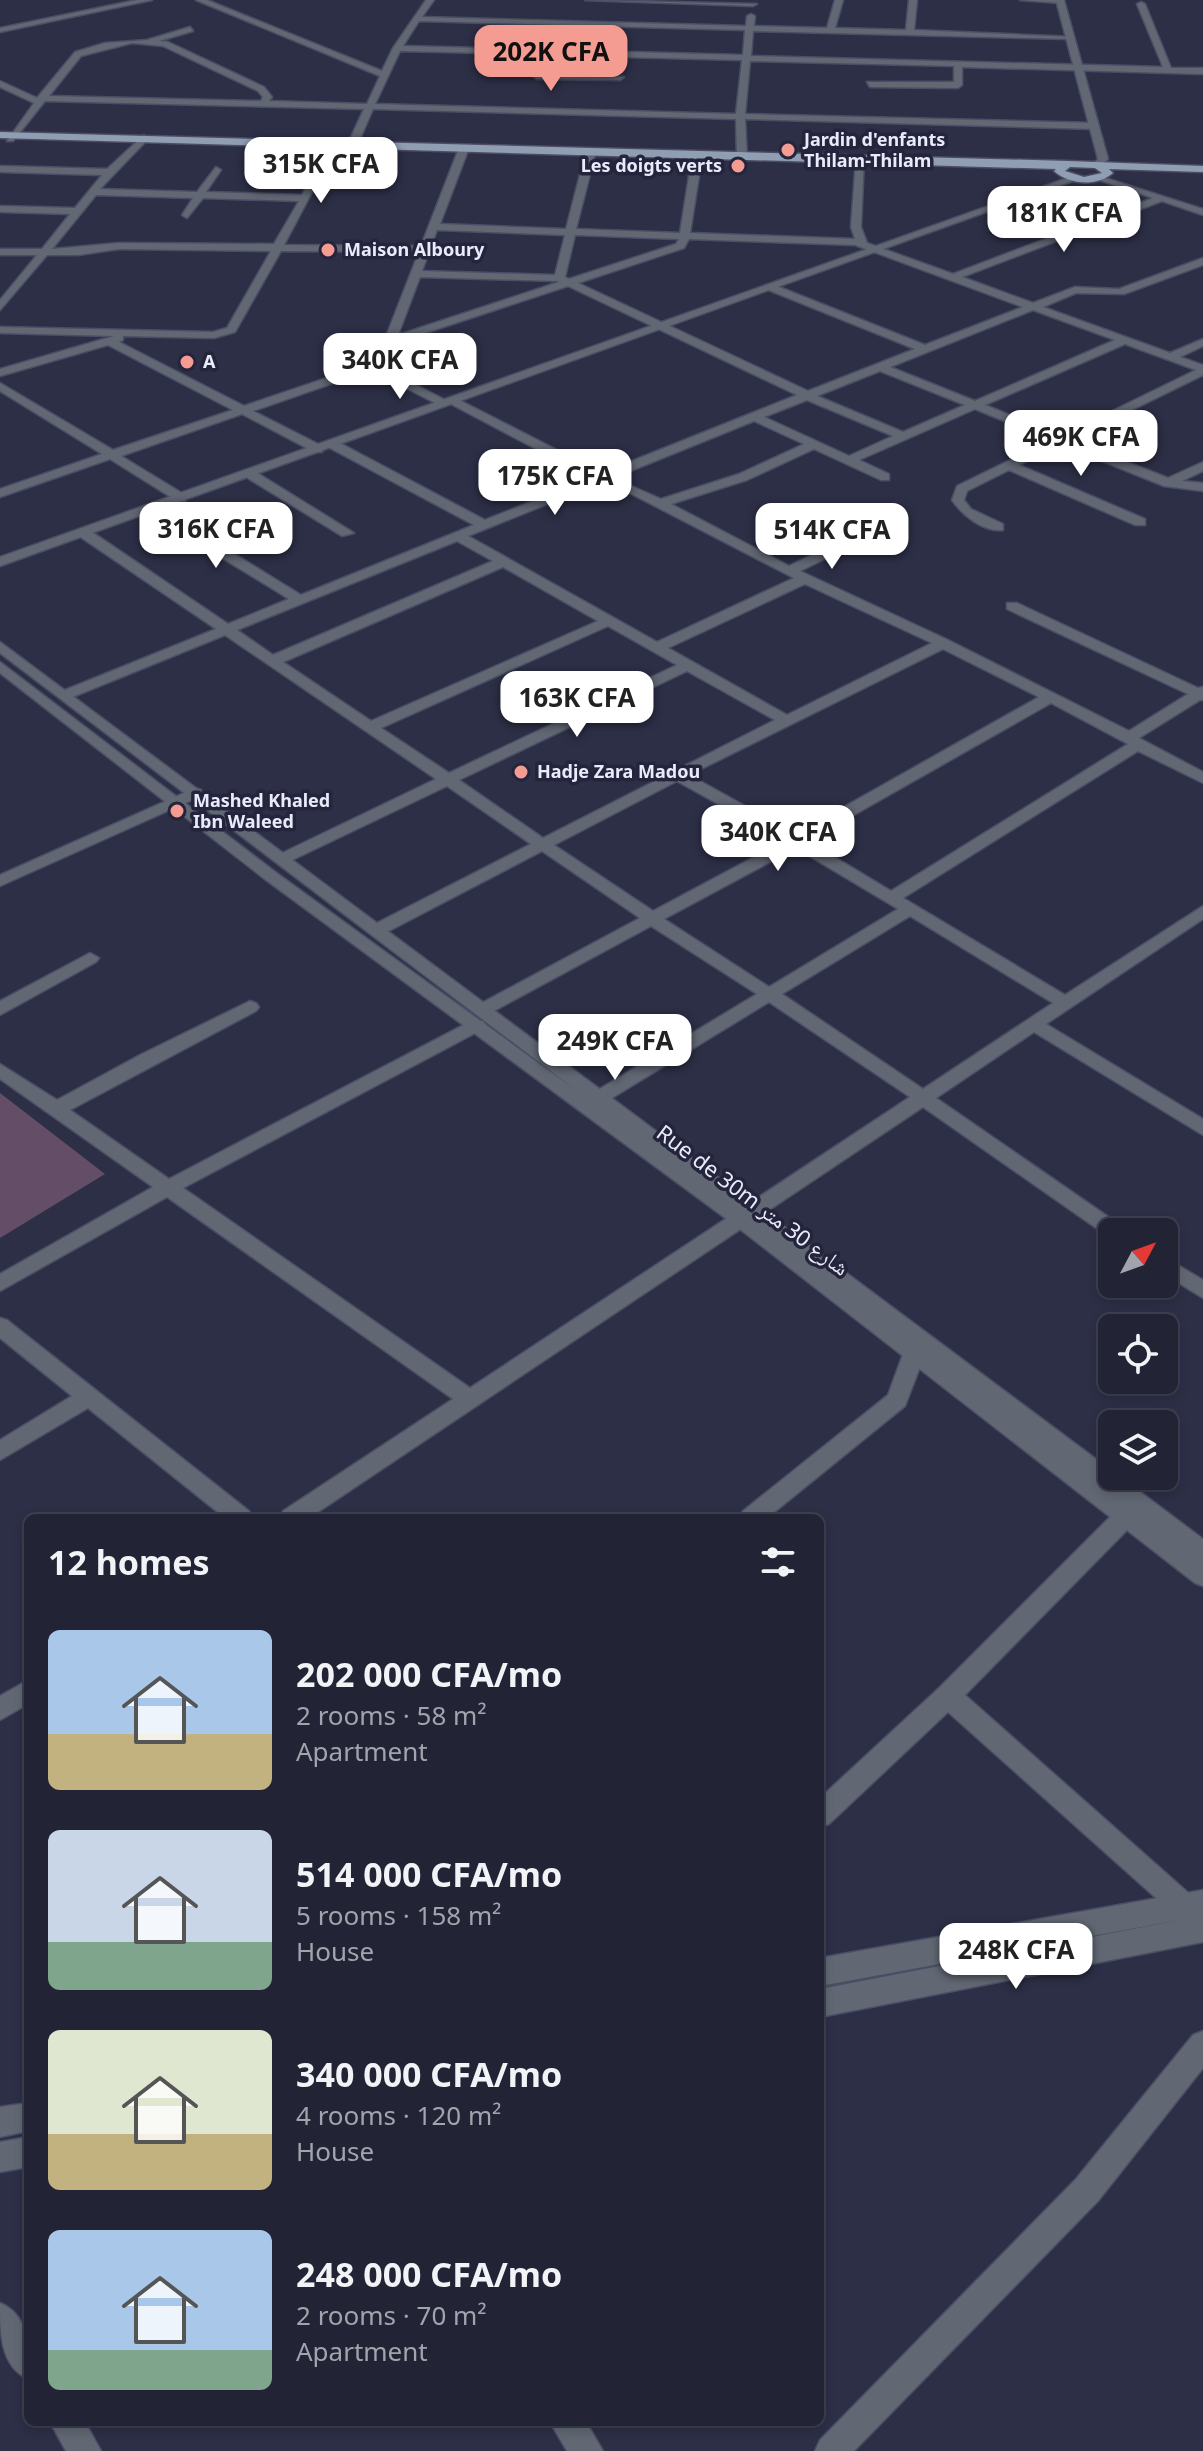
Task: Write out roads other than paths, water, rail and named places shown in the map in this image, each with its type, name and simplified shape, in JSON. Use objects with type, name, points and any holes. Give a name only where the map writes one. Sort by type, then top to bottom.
[{"type":"main road","points":[[6,137],[1061,168],[1074,163],[1102,170],[1203,170]]},
{"type":"main road","points":[[591,153],[742,157]]},
{"type":"main road","points":[[1061,168],[1076,178],[1102,170]]},
{"type":"street","points":[[0,30],[148,0]]},
{"type":"street","points":[[200,0],[385,75]]},
{"type":"street","points":[[352,146],[397,48],[430,0]]},
{"type":"street","points":[[589,0],[753,2],[740,116],[742,157]]},
{"type":"street","points":[[830,30],[839,0]]},
{"type":"street","points":[[910,32],[913,0]]},
{"type":"street","points":[[1024,0],[1060,1],[1095,126],[1103,159],[1102,170],[1162,198],[1203,212]]},
{"type":"street","points":[[1141,4],[1168,70]]},
{"type":"street","points":[[415,19],[1070,37]]},
{"type":"street","points":[[6,137],[78,54],[105,45],[150,41],[190,29]]},
{"type":"street","points":[[150,41],[165,44],[261,89],[268,97],[263,104]]},
{"type":"street","points":[[397,48],[1203,71]]},
{"type":"street","points":[[541,52],[537,76],[618,81],[629,55]]},
{"type":"street","points":[[869,62],[870,89],[955,86],[960,83],[958,64]]},
{"type":"street","points":[[0,84],[40,100],[1095,126]]},
{"type":"street","points":[[0,93],[21,94]]},
{"type":"street","points":[[0,307],[109,172],[142,140]]},
{"type":"street","points":[[0,330],[214,335],[231,330],[335,146]]},
{"type":"street","points":[[0,493],[372,366],[383,359],[393,340],[432,227],[464,149]]},
{"type":"street","points":[[559,278],[591,153]]},
{"type":"street","points":[[393,340],[674,249],[684,242],[697,157]]},
{"type":"street","points":[[861,161],[856,227],[862,243]]},
{"type":"street","points":[[0,169],[109,172]]},
{"type":"street","points":[[187,215],[216,170]]},
{"type":"street","points":[[0,562],[1076,178]]},
{"type":"street","points":[[93,192],[305,198]]},
{"type":"street","points":[[954,277],[1162,198]]},
{"type":"street","points":[[0,209],[77,211]]},
{"type":"street","points":[[432,227],[862,243],[1203,370]]},
{"type":"street","points":[[0,252],[46,253],[119,246],[424,249]]},
{"type":"street","points":[[65,695],[753,416],[1075,290],[1120,292],[1203,261]]},
{"type":"street","points":[[415,274],[559,278],[808,396],[902,436]]},
{"type":"street","points":[[770,287],[925,349]]},
{"type":"street","points":[[0,373],[137,333]]},
{"type":"street","points":[[849,460],[1125,340]]},
{"type":"street","points":[[109,341],[318,449]]},
{"type":"street","points":[[1170,357],[1203,342]]},
{"type":"street","points":[[372,366],[601,478],[662,503],[804,579],[943,643],[1203,778]]},
{"type":"street","points":[[880,367],[1168,483],[1203,487]]},
{"type":"street","points":[[998,527],[966,512],[958,500],[961,489],[1203,370]]},
{"type":"street","points":[[0,386],[181,498]]},
{"type":"street","points":[[753,416],[885,477]]},
{"type":"street","points":[[332,444],[484,525]]},
{"type":"street","points":[[662,503],[743,477],[814,444]]},
{"type":"street","points":[[1010,466],[1140,522]]},
{"type":"street","points":[[1168,483],[1203,466]]},
{"type":"street","points":[[250,474],[347,533]]},
{"type":"street","points":[[152,509],[300,600]]},
{"type":"street","points":[[84,533],[1098,1220]]},
{"type":"street","points":[[458,536],[789,722]]},
{"type":"street","points":[[789,571],[859,537]]},
{"type":"street","points":[[272,661],[505,561]]},
{"type":"street","points":[[658,647],[804,579]]},
{"type":"street","points":[[892,898],[1134,741],[1201,693],[1012,606]]},
{"type":"street","points":[[370,727],[611,620]]},
{"type":"street","points":[[377,930],[677,775],[943,643]]},
{"type":"street","name":"Rue de 30m شارع 30 متر","points":[[0,646],[377,930],[481,1017],[1203,1552]]},
{"type":"street","points":[[282,859],[690,664]]},
{"type":"street","name":"Rue de 30m شارع 30 متر","points":[[0,666],[272,877],[600,1097],[914,1354],[1203,1576]]},
{"type":"street","points":[[0,1283],[1050,697]]},
{"type":"street","points":[[677,775],[796,841],[1066,1003]]},
{"type":"street","points":[[0,881],[195,793]]},
{"type":"street","points":[[600,1097],[910,909]]},
{"type":"street","points":[[297,1514],[1203,911]]},
{"type":"street","points":[[0,1009],[90,958]]},
{"type":"street","points":[[56,1109],[250,1007]]},
{"type":"street","points":[[1035,1025],[1201,1124]]},
{"type":"street","points":[[0,1070],[471,1400]]},
{"type":"street","points":[[1178,1273],[1203,1290]]},
{"type":"street","points":[[0,1326],[236,1514]]},
{"type":"street","points":[[756,1514],[897,1400],[914,1354]]},
{"type":"street","points":[[0,1451],[88,1397]]},
{"type":"street","points":[[824,1811],[948,1696],[1126,1516]]},
{"type":"street","points":[[0,1709],[24,1694]]},
{"type":"street","points":[[948,1696],[1193,1904]]},
{"type":"street","points":[[824,1971],[1193,1904]]},
{"type":"street","points":[[824,2002],[1203,1929]]},
{"type":"street","points":[[831,2451],[1087,2190],[1203,2045]]},
{"type":"street","points":[[0,2122],[24,2118]]},
{"type":"street","points":[[0,2157],[24,2153]]},
{"type":"street","points":[[4,2332],[24,2358]]},
{"type":"street","points":[[69,2426],[85,2451]]},
{"type":"street","points":[[569,2426],[587,2451]]},
{"type":"place","name":"Jardin d'enfants Thilam-Thilam","points":[[788,150]]},
{"type":"place","name":"Les doigts verts","points":[[738,166]]},
{"type":"place","name":"Maison Alboury","points":[[328,250]]},
{"type":"place","name":"A","points":[[187,362]]},
{"type":"place","name":"Hadje Zara Madou","points":[[521,772]]},
{"type":"place","name":"Mashed Khaled Ibn Waleed","points":[[177,811]]}]
